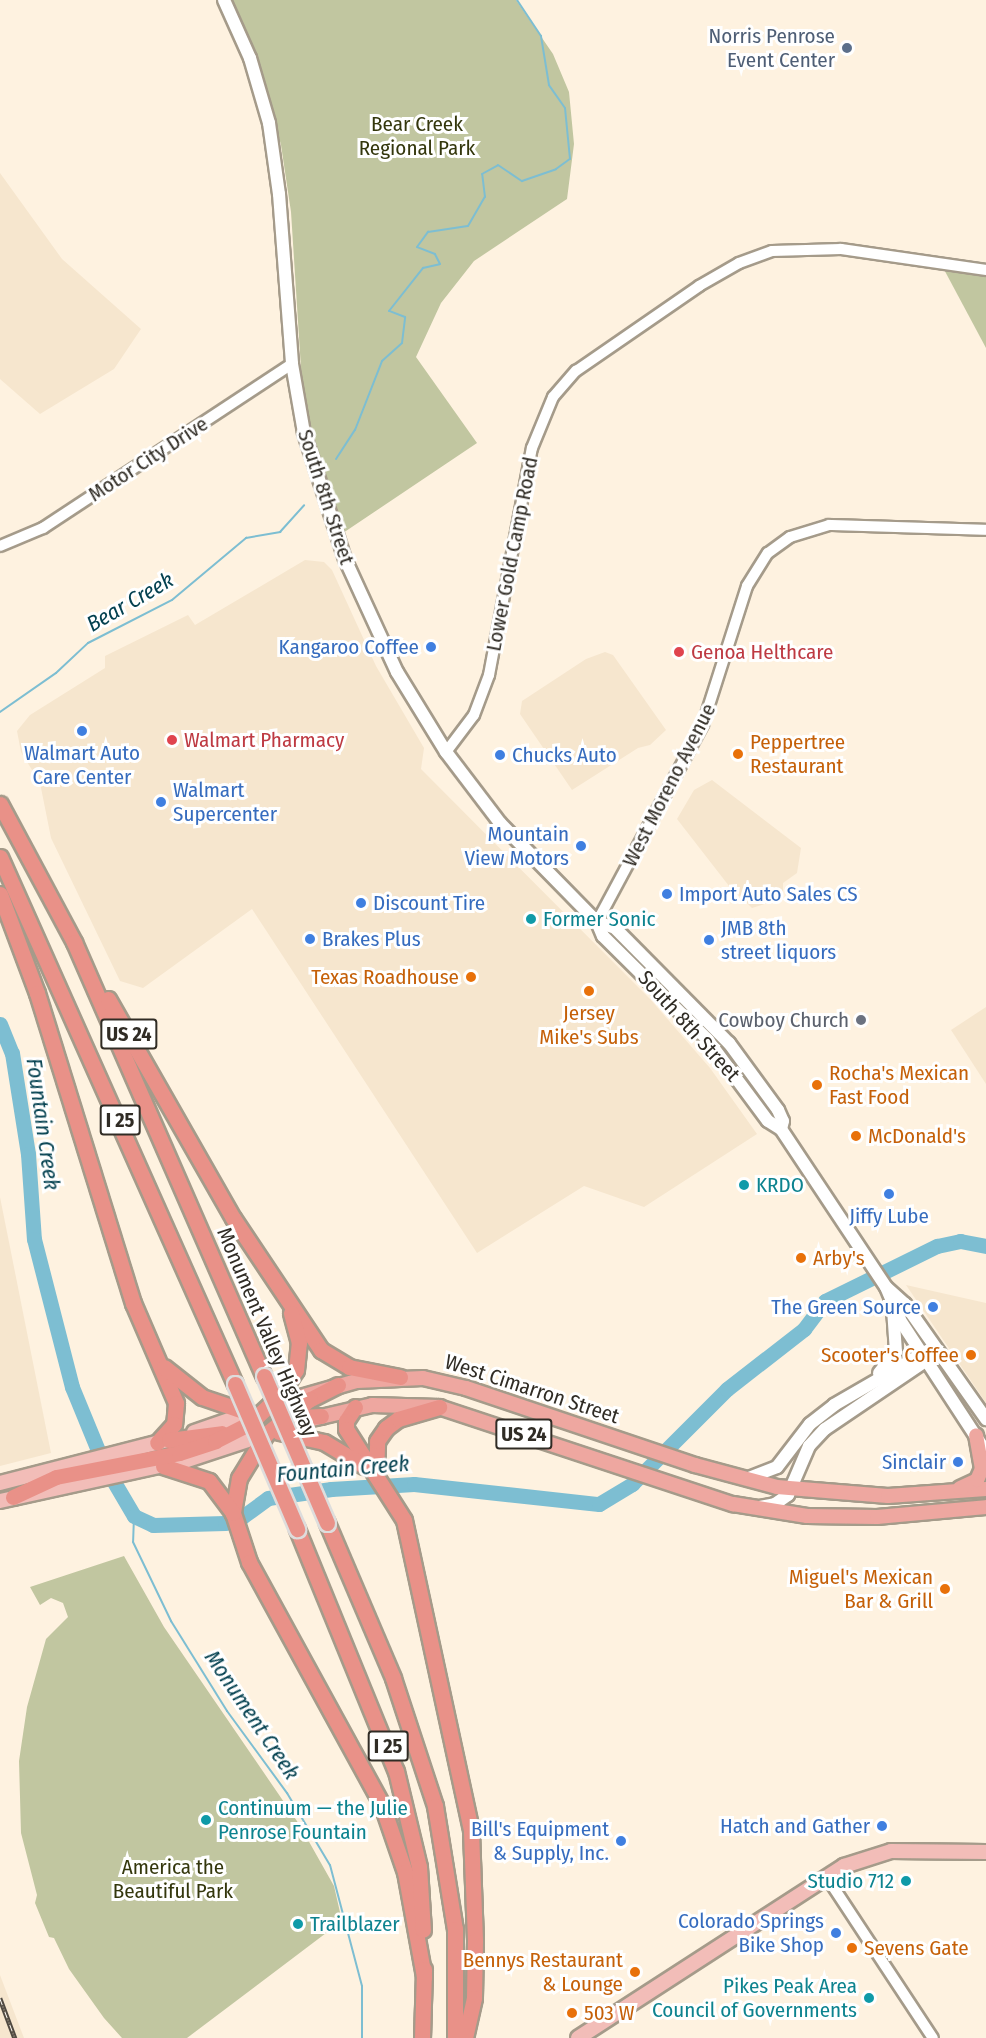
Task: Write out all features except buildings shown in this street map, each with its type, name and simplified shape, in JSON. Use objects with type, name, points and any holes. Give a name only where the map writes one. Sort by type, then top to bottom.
[{"type":"highway","name":"Monument Valley Highway","points":[[0,804],[75,942],[393,1678],[435,1806],[455,1929],[455,2038]]},
{"type":"highway","name":"I 25","points":[[0,857],[235,1384],[396,1771],[419,1867],[424,1977],[422,2038]]},
{"type":"highway","name":"US 24","points":[[0,894],[37,993],[133,1303],[162,1365],[192,1392],[258,1412],[273,1429],[321,1416]]},
{"type":"highway","name":"US 24","points":[[75,942],[218,1193],[283,1294],[330,1358],[349,1367],[400,1377]]},
{"type":"highway","points":[[233,1432],[289,1384],[298,1358],[296,1329],[283,1294]]},
{"type":"highway","points":[[162,1365],[177,1414],[163,1451]]},
{"type":"highway","name":"West Cimarron Street","points":[[258,1412],[338,1385],[400,1377],[446,1382],[695,1465],[741,1479],[792,1489],[888,1496],[947,1494],[986,1489]]},
{"type":"highway","points":[[338,1385],[273,1429],[246,1463],[228,1492],[242,1547],[382,1805],[405,1872],[424,1977]]},
{"type":"highway","name":"West Cimarron Street","points":[[321,1416],[355,1407],[399,1404],[439,1407],[750,1508],[831,1519],[931,1514],[986,1507]]},
{"type":"highway","points":[[355,1407],[345,1421],[346,1429],[399,1511],[412,1556],[471,1831],[475,1940],[474,1998],[465,2038]]},
{"type":"highway","points":[[370,1466],[377,1441],[386,1428],[398,1419],[439,1407]]},
{"type":"highway","points":[[7,1499],[58,1481],[233,1432],[273,1429],[324,1442],[370,1466]]},
{"type":"highway","points":[[947,1494],[972,1483],[981,1474],[983,1461],[976,1436]]},
{"type":"highway","points":[[163,1451],[228,1492]]},
{"type":"highway","points":[[931,1514],[986,1514]]},
{"type":"main road","name":"South 8th Street","points":[[224,0],[250,58],[269,123],[280,203],[292,364],[304,432],[330,521],[383,644],[446,752],[518,844],[597,922],[603,936],[711,1043],[768,1121],[781,1129],[886,1287],[904,1304],[986,1419]]},
{"type":"main road","name":"South 8th Street","points":[[886,1287],[892,1305],[986,1452]]},
{"type":"main road","points":[[866,1386],[896,1352],[892,1305]]},
{"type":"main road","points":[[741,1479],[766,1474],[777,1467],[816,1418],[866,1386],[936,1349]]},
{"type":"main road","points":[[750,1508],[775,1504],[792,1489],[809,1446],[819,1433],[923,1356]]},
{"type":"main road","name":"West Cimarron Street","points":[[163,1451],[258,1412]]},
{"type":"main road","name":"West Cimarron Street","points":[[0,1483],[22,1475],[163,1451],[273,1429]]},
{"type":"main road","points":[[579,2038],[826,1876],[862,1859],[891,1851],[986,1852]]},
{"type":"street","name":"Lower Gold Camp Road","points":[[446,752],[474,715],[489,675],[532,448],[553,397],[576,371],[715,276],[772,251],[841,249],[986,270]]},
{"type":"street","name":"Motor City Drive","points":[[0,546],[43,528],[292,364]]},
{"type":"street","name":"West Moreno Avenue","points":[[597,922],[703,724],[747,586],[768,554],[790,537],[829,525],[986,530]]},
{"type":"street","points":[[826,1876],[933,2038]]},
{"type":"shaded area","points":[[0,173],[62,259],[141,329],[114,369],[40,414],[0,379]]},
{"type":"shaded area","points":[[305,560],[324,562],[332,570],[376,666],[424,748],[421,769],[650,999],[710,1068],[757,1134],[644,1207],[584,1186],[477,1253],[252,909],[143,988],[120,981],[51,838],[40,783],[21,752],[17,731],[30,715],[105,668],[105,656],[188,615],[195,625]]},
{"type":"shaded area","points":[[605,652],[613,655],[666,730],[650,745],[638,748],[572,790],[520,714],[522,701],[586,659]]},
{"type":"shaded area","points":[[712,780],[801,848],[797,873],[783,883],[783,898],[752,908],[729,886],[677,819],[694,790]]},
{"type":"shaded area","points":[[986,1007],[986,1084],[951,1030]]},
{"type":"shaded area","points":[[0,1197],[51,1453],[0,1466]]},
{"type":"shaded area","points":[[906,1285],[986,1303],[986,1403],[944,1341]]},
{"type":"shaded area","points":[[0,1975],[24,2038],[0,2038]]},
{"type":"green space","name":"Bear Creek Regional Park","points":[[231,0],[516,0],[553,54],[569,92],[574,144],[567,199],[474,261],[441,303],[416,357],[477,443],[340,535],[316,457],[302,384],[291,212],[281,145],[261,70]]},
{"type":"green space","points":[[940,262],[986,270],[986,348]]},
{"type":"green space","name":"America the Beautiful Park","points":[[124,1556],[164,1627],[299,1824],[334,1886],[342,1921],[187,2038],[122,2038],[104,2018],[69,1969],[54,1938],[49,1937],[35,1903],[37,1895],[21,1833],[19,1761],[27,1707],[46,1639],[68,1617],[63,1603],[51,1598],[40,1605],[30,1587]]},
{"type":"waterway","name":"Bear Creek","points":[[336,459],[355,430],[382,361],[402,343],[405,317],[389,311],[423,268],[440,264],[435,254],[417,247],[428,232],[468,226],[485,197],[482,174],[498,165],[522,181],[556,169],[570,159],[565,108],[549,85],[541,36],[517,0]]},
{"type":"waterway","name":"Bear Creek","points":[[0,712],[56,673],[88,643],[172,600],[246,538],[280,532],[304,505]]},
{"type":"waterway","name":"Fountain Creek","points":[[0,1024],[12,1053],[28,1154],[34,1239],[72,1387],[104,1465],[134,1516],[153,1525],[225,1523],[242,1517],[268,1498],[331,1489],[414,1484],[599,1504],[632,1484],[727,1389],[804,1329],[825,1301],[937,1246],[960,1241],[986,1246]]},
{"type":"waterway","name":"Monument Creek","points":[[134,1516],[133,1542],[171,1621],[227,1711],[287,1793],[330,1865],[362,1986],[362,2038]]},
{"type":"railway","points":[[0,1998],[15,2038]]},
{"type":"place","name":"Norris Penrose Event Center","points":[[847,48]]},
{"type":"place","name":"Kangaroo Coffee","points":[[431,647]]},
{"type":"place","name":"Genoa Helthcare","points":[[679,652]]},
{"type":"place","name":"Walmart Auto Care Center","points":[[82,731]]},
{"type":"place","name":"Walmart Pharmacy","points":[[172,740]]},
{"type":"place","name":"Peppertree Restaurant","points":[[738,754]]},
{"type":"place","name":"Chucks Auto","points":[[500,755]]},
{"type":"place","name":"Walmart Supercenter","points":[[161,802]]},
{"type":"place","name":"Mountain View Motors","points":[[581,846]]},
{"type":"place","name":"Import Auto Sales CS","points":[[667,894]]},
{"type":"place","name":"Discount Tire","points":[[361,903]]},
{"type":"place","name":"Former Sonic","points":[[531,919]]},
{"type":"place","name":"Brakes Plus","points":[[310,939]]},
{"type":"place","name":"JMB 8th street liquors","points":[[709,940]]},
{"type":"place","name":"Texas Roadhouse","points":[[471,977]]},
{"type":"place","name":"Jersey Mike's Subs","points":[[589,991]]},
{"type":"place","name":"Cowboy Church","points":[[861,1020]]},
{"type":"place","name":"Rocha's Mexican Fast Food","points":[[817,1085]]},
{"type":"place","name":"McDonald's","points":[[856,1136]]},
{"type":"place","name":"KRDO","points":[[744,1185]]},
{"type":"place","name":"Jiffy Lube","points":[[889,1194]]},
{"type":"place","name":"Arby's","points":[[801,1258]]},
{"type":"place","name":"The Green Source","points":[[933,1307]]},
{"type":"place","name":"Scooter's Coffee","points":[[971,1355]]},
{"type":"place","name":"Sinclair","points":[[958,1462]]},
{"type":"place","name":"Miguel's Mexican Bar & Grill","points":[[945,1589]]},
{"type":"place","name":"Continuum — the Julie Penrose Fountain","points":[[206,1820]]},
{"type":"place","name":"Hatch and Gather","points":[[882,1826]]},
{"type":"place","name":"Bill's Equipment & Supply, Inc.","points":[[621,1841]]},
{"type":"place","name":"Studio 712","points":[[906,1881]]},
{"type":"place","name":"Trailblazer","points":[[298,1924]]},
{"type":"place","name":"Colorado Springs Bike Shop","points":[[836,1933]]},
{"type":"place","name":"Sevens Gate","points":[[852,1948]]},
{"type":"place","name":"Bennys Restaurant & Lounge","points":[[635,1972]]},
{"type":"place","name":"Pikes Peak Area Council of Governments","points":[[869,1998]]},
{"type":"place","name":"503 W","points":[[572,2013]]}]
